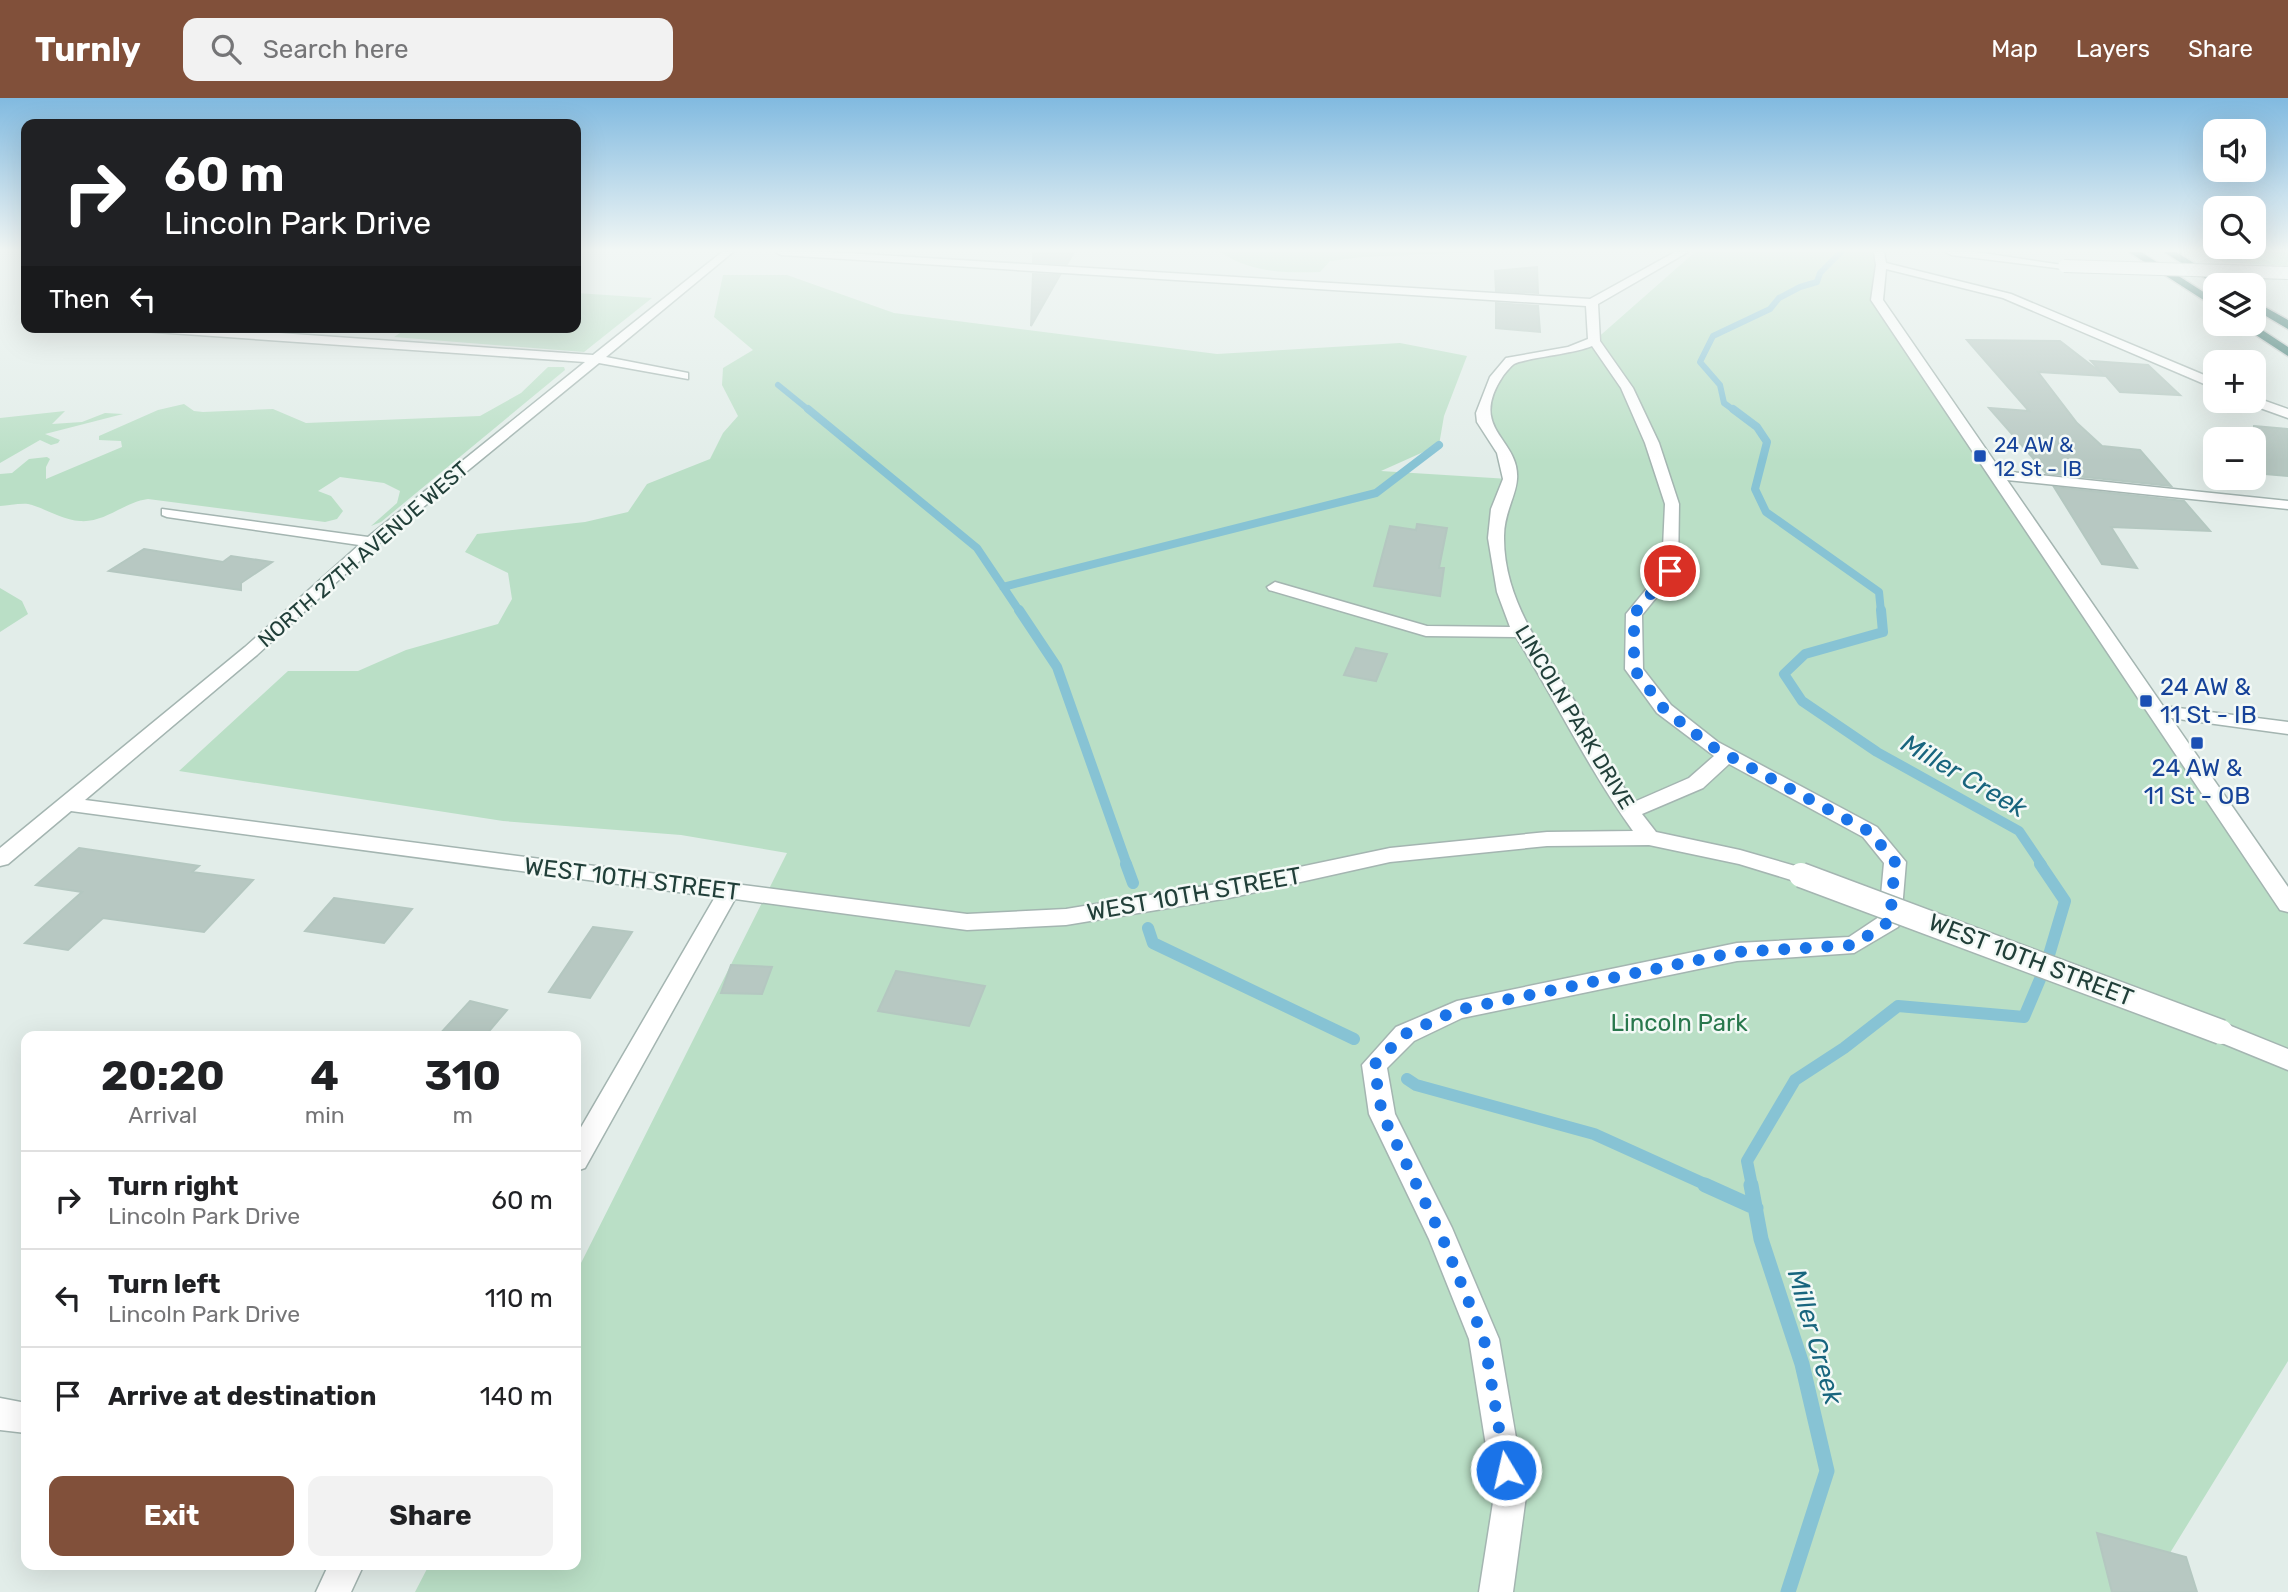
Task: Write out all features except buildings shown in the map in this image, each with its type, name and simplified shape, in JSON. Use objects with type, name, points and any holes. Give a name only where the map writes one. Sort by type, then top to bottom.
[{"type":"highway","points":[[2263,336],[2288,352]]},
{"type":"street","name":"NORTH 27TH AVENUE WEST","points":[[0,859],[251,650],[371,542],[642,322]]},
{"type":"street","points":[[1496,1592],[1510,1496],[1484,1339],[1442,1237],[1382,1114],[1374,1065],[1405,1034],[1457,1010],[1737,952],[1854,945],[1890,921],[1895,862],[1870,832],[1711,746],[1664,709],[1634,669],[1634,614],[1670,571],[1671,504],[1652,443],[1627,388],[1594,341],[1593,322]]},
{"type":"street","points":[[1892,322],[2288,904]]},
{"type":"street","points":[[2067,322],[2203,379]]},
{"type":"street","points":[[254,333],[596,359],[684,376]]},
{"type":"street","name":"LINCOLN PARK DRIVE","points":[[1594,341],[1571,350],[1510,361],[1496,377],[1483,413],[1485,422],[1504,453],[1510,479],[1499,509],[1496,538],[1505,592],[1521,632],[1568,706],[1617,794],[1649,838]]},
{"type":"street","points":[[2266,406],[2288,414]]},
{"type":"street","points":[[1997,475],[2288,505]]},
{"type":"street","points":[[167,512],[371,542]]},
{"type":"street","points":[[1275,587],[1426,631],[1521,632]]},
{"type":"street","points":[[2154,710],[2288,728]]},
{"type":"street","points":[[1631,811],[1696,783],[1728,754]]},
{"type":"street","name":"WEST 10TH STREET","points":[[67,804],[967,922],[1066,917],[1229,890],[1391,855],[1547,839],[1649,838],[1740,857],[1801,874],[2288,1059]]},
{"type":"street","points":[[581,1151],[729,891]]},
{"type":"street","points":[[0,1414],[21,1417]]},
{"type":"street","points":[[333,1592],[344,1570]]},
{"type":"green space","points":[[581,322],[622,322],[584,352],[394,337],[400,333],[581,333]]},
{"type":"green space","name":"Lincoln Park","points":[[720,322],[963,322],[1217,354],[1400,343],[1467,356],[1444,416],[1439,445],[1381,471],[1509,479],[1483,413],[1510,361],[1571,350],[1594,341],[1616,322],[1891,322],[2288,904],[2288,1361],[2146,1592],[415,1592],[426,1570],[581,1570],[581,1263],[787,853],[681,835],[503,821],[179,771],[288,671],[358,671],[406,650],[498,624],[512,599],[508,573],[465,552],[477,534],[585,522],[628,512],[647,484],[710,459],[723,433],[738,416],[722,385],[723,368],[753,350]]},
{"type":"green space","points":[[548,367],[564,367],[565,370],[381,522],[371,526],[397,503],[400,491],[384,483],[340,477],[318,491],[331,496],[343,511],[337,519],[325,522],[148,499],[89,521],[66,518],[28,504],[0,506],[0,474],[12,473],[29,459],[47,457],[50,459],[46,467],[46,479],[122,447],[121,441],[99,440],[99,436],[158,410],[184,404],[194,411],[203,412],[273,409],[306,423],[480,416],[521,393]]},
{"type":"green space","points":[[65,411],[52,424],[82,422],[105,413],[123,414],[45,434],[60,440],[51,445],[40,440],[0,463],[0,418]]},
{"type":"green space","points":[[0,588],[22,601],[28,614],[0,632]]},
{"type":"waterway","name":"Miller Creek","points":[[1735,411],[1724,403],[1720,385],[1700,362],[1713,336],[1743,322]]},
{"type":"waterway","points":[[778,385],[810,411]]},
{"type":"waterway","points":[[808,409],[977,548],[1003,587]]},
{"type":"waterway","name":"Miller Creek","points":[[1733,409],[1757,427],[1767,442],[1755,489],[1766,512],[1879,592],[1881,612]]},
{"type":"waterway","points":[[1003,587],[1376,493],[1439,445]]},
{"type":"waterway","points":[[1003,587],[1020,612]]},
{"type":"waterway","points":[[1019,610],[1057,667],[1127,865]]},
{"type":"waterway","name":"Miller Creek","points":[[1881,610],[1883,632],[1805,654],[1784,674],[1802,701],[1877,752],[2019,831],[2042,865]]},
{"type":"waterway","points":[[1126,864],[1133,883]]},
{"type":"waterway","name":"Miller Creek","points":[[1752,1186],[1747,1161],[1795,1080],[1844,1048],[1898,1006],[2024,1017],[2046,965],[2065,901],[2040,864]]},
{"type":"waterway","points":[[1148,928],[1153,943],[1354,1039]]},
{"type":"waterway","points":[[1407,1079],[1416,1085],[1594,1134],[1709,1186]]},
{"type":"waterway","points":[[1705,1185],[1755,1208]]},
{"type":"waterway","name":"Miller Creek","points":[[1751,1185],[1755,1208]]},
{"type":"waterway","name":"Miller Creek","points":[[1755,1208],[1761,1239],[1802,1364],[1827,1471],[1788,1592]]},
{"type":"place","name":"24 AW & 12 St - IB","points":[[1980,456]]},
{"type":"place","name":"24 AW & 11 St - IB","points":[[2146,701]]},
{"type":"place","name":"24 AW & 11 St - OB","points":[[2197,743]]},
{"type":"route","points":[[1506,1470],[1484,1339],[1442,1237],[1382,1114],[1374,1065],[1405,1034],[1457,1010],[1629,977],[1737,952],[1854,945],[1890,921],[1895,862],[1870,832],[1711,746],[1664,709],[1634,669],[1634,614],[1670,571]]}]
